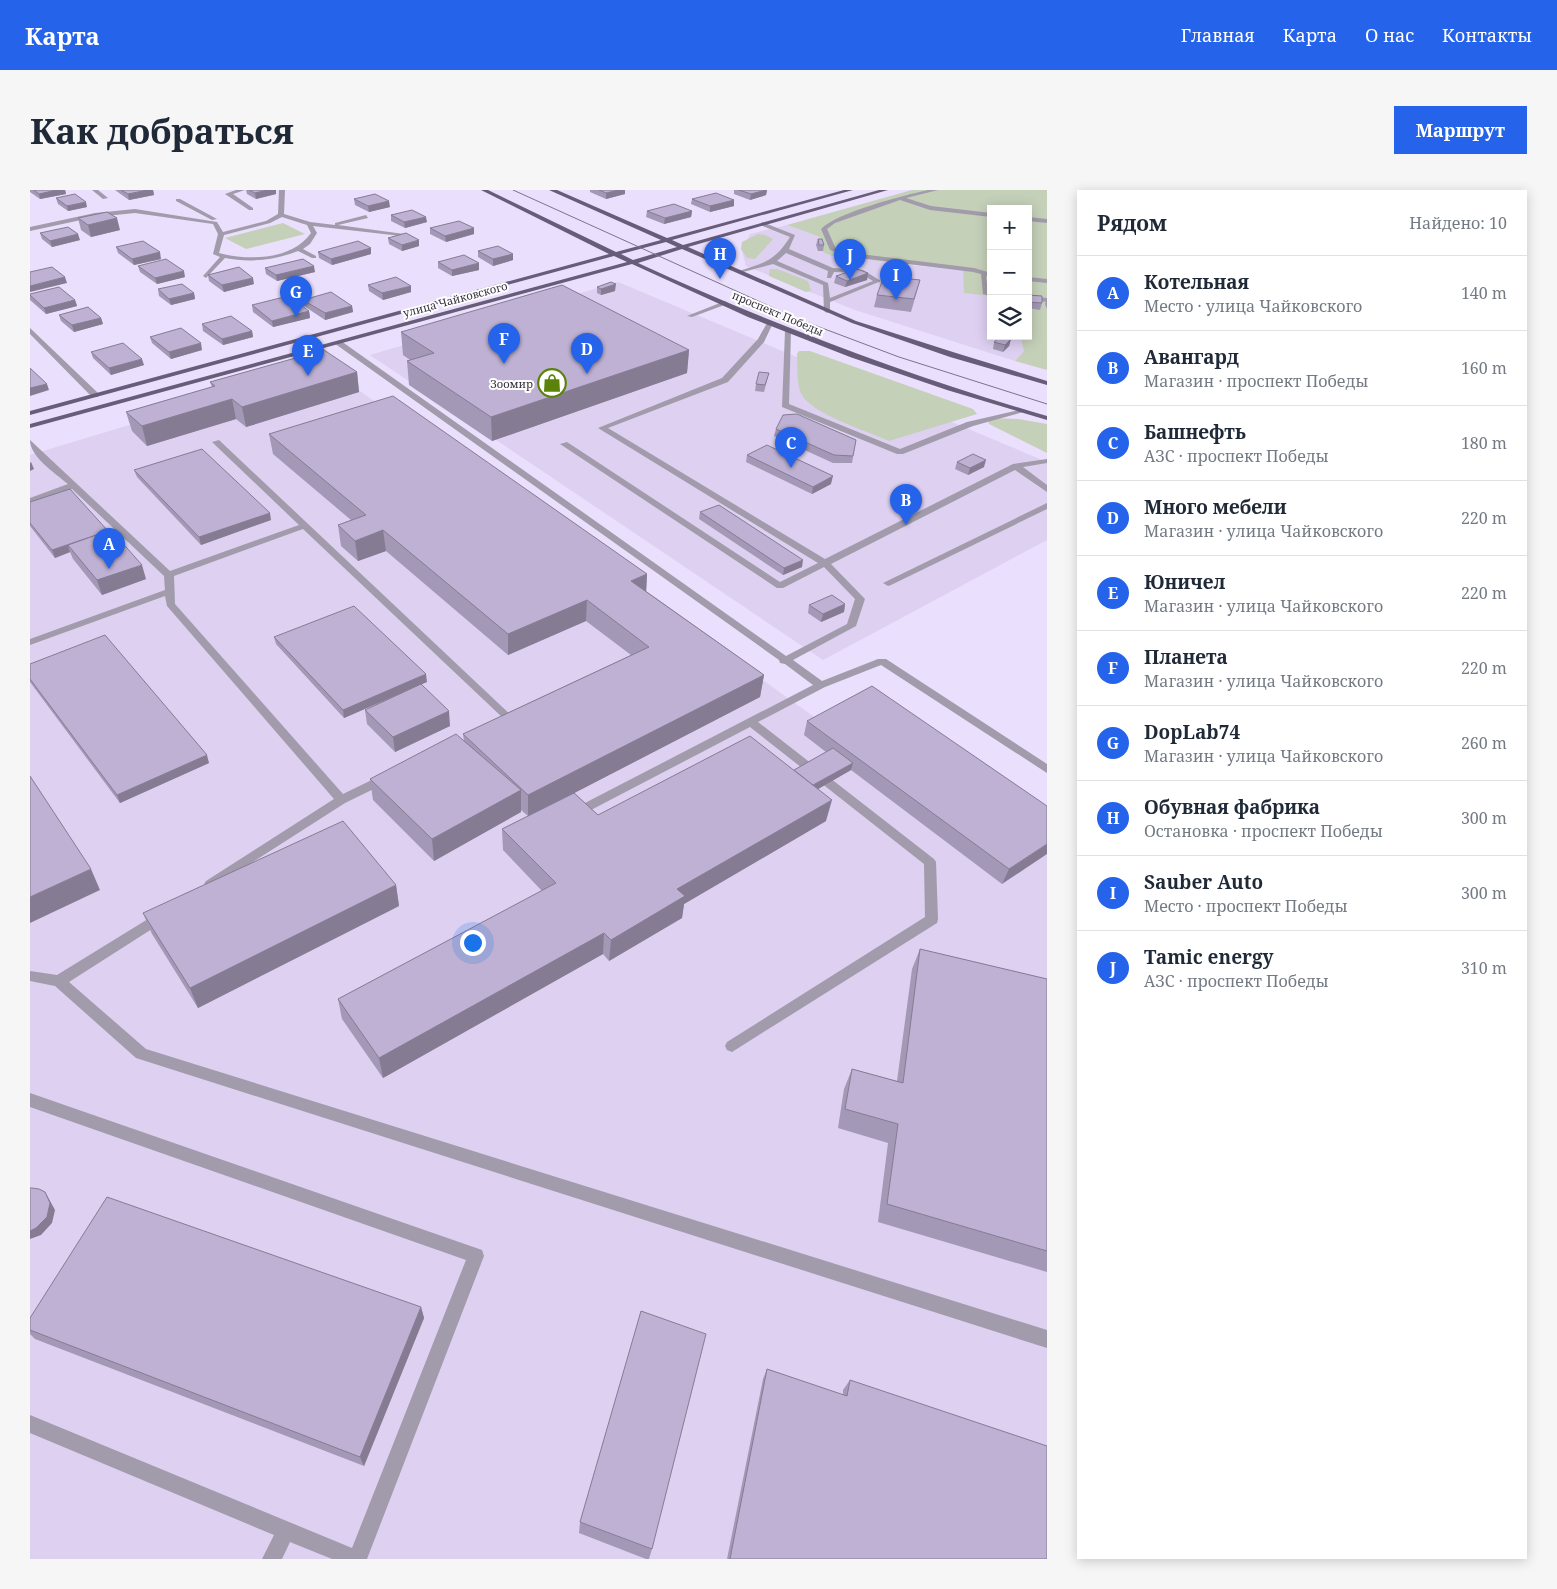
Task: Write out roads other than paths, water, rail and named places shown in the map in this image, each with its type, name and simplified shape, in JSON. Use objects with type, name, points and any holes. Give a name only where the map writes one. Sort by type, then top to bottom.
[{"type":"main road","name":"проспект Победы","points":[[484,190],[616,254],[788,331],[940,385],[1047,418]]},
{"type":"main road","name":"проспект Победы","points":[[552,190],[827,311],[907,341],[1047,384]]},
{"type":"main road","name":"улица Чайковского","points":[[30,413],[850,190]]},
{"type":"main road","name":"улица Чайковского","points":[[30,426],[634,262],[885,190]]},
{"type":"street","points":[[95,190],[105,198]]},
{"type":"street","points":[[242,190],[228,194],[251,209]]},
{"type":"street","points":[[281,215],[282,190]]},
{"type":"street","points":[[934,190],[900,198],[833,222],[824,229],[833,250],[852,256],[974,270],[987,275],[985,293],[987,293]]},
{"type":"street","points":[[900,198],[930,208],[987,215]]},
{"type":"street","points":[[178,200],[214,219],[221,234],[216,254],[223,257],[258,259],[299,249],[307,244],[314,233],[309,224]]},
{"type":"street","points":[[30,230],[95,216],[135,212],[215,223]]},
{"type":"street","points":[[221,234],[268,222],[281,215],[309,224],[401,234]]},
{"type":"street","points":[[328,226],[366,217]]},
{"type":"street","points":[[1032,219],[1047,221]]},
{"type":"street","points":[[741,272],[773,262],[785,250],[793,236],[762,224]]},
{"type":"street","points":[[299,249],[314,257]]},
{"type":"street","points":[[785,250],[832,270],[861,271],[878,281],[827,301]]},
{"type":"street","points":[[206,276],[223,257]]},
{"type":"street","points":[[773,262],[826,284]]},
{"type":"street","points":[[827,311],[826,284],[832,270]]},
{"type":"street","points":[[1032,279],[1047,281]]},
{"type":"street","points":[[1032,298],[1047,300]]},
{"type":"street","points":[[690,316],[725,303]]},
{"type":"street","points":[[770,323],[761,340],[725,380],[602,428],[825,563],[860,599],[851,626],[784,662]]},
{"type":"street","points":[[30,330],[95,395]]},
{"type":"street","points":[[788,331],[785,404],[900,452],[970,424],[1023,411]]},
{"type":"street","points":[[338,343],[784,662],[820,685]]},
{"type":"street","points":[[30,442],[38,452],[169,575],[170,604],[341,800]]},
{"type":"street","points":[[216,442],[510,719],[492,728]]},
{"type":"street","points":[[564,444],[780,586],[1016,466],[1047,461]]},
{"type":"street","points":[[1016,466],[1047,489]]},
{"type":"street","points":[[30,501],[74,485]]},
{"type":"street","points":[[888,583],[1047,506]]},
{"type":"street","points":[[169,575],[304,526]]},
{"type":"street","points":[[30,642],[170,591]]},
{"type":"street","points":[[587,807],[820,685],[882,661],[1047,768]]},
{"type":"street","points":[[732,1046],[932,919],[930,862],[751,722]]},
{"type":"street","points":[[200,891],[341,800],[394,774]]},
{"type":"street","points":[[59,982],[175,907]]},
{"type":"street","points":[[30,976],[59,982],[141,1054],[1047,1339]]},
{"type":"street","points":[[30,1100],[476,1256],[356,1559],[30,1424]]},
{"type":"street","points":[[272,1559],[286,1530]]},
{"type":"tram line","points":[[513,190],[798,319],[899,357],[1047,404]]},
{"type":"place","name":"Обувная фабрика","points":[[720,279]]},
{"type":"place","name":"Tamic energy","points":[[850,280]]},
{"type":"place","name":"Sauber Auto","points":[[896,300]]},
{"type":"place","name":"DopLab74","points":[[296,317]]},
{"type":"place","name":"Планета","points":[[504,364]]},
{"type":"place","name":"Много мебели","points":[[587,374]]},
{"type":"place","name":"Юничел","points":[[308,376]]},
{"type":"place","name":"Зоомир","points":[[552,383]]},
{"type":"place","name":"Башнефть","points":[[791,468]]},
{"type":"place","name":"Авангард","points":[[906,525]]},
{"type":"place","name":"Котельная","points":[[109,569]]}]
